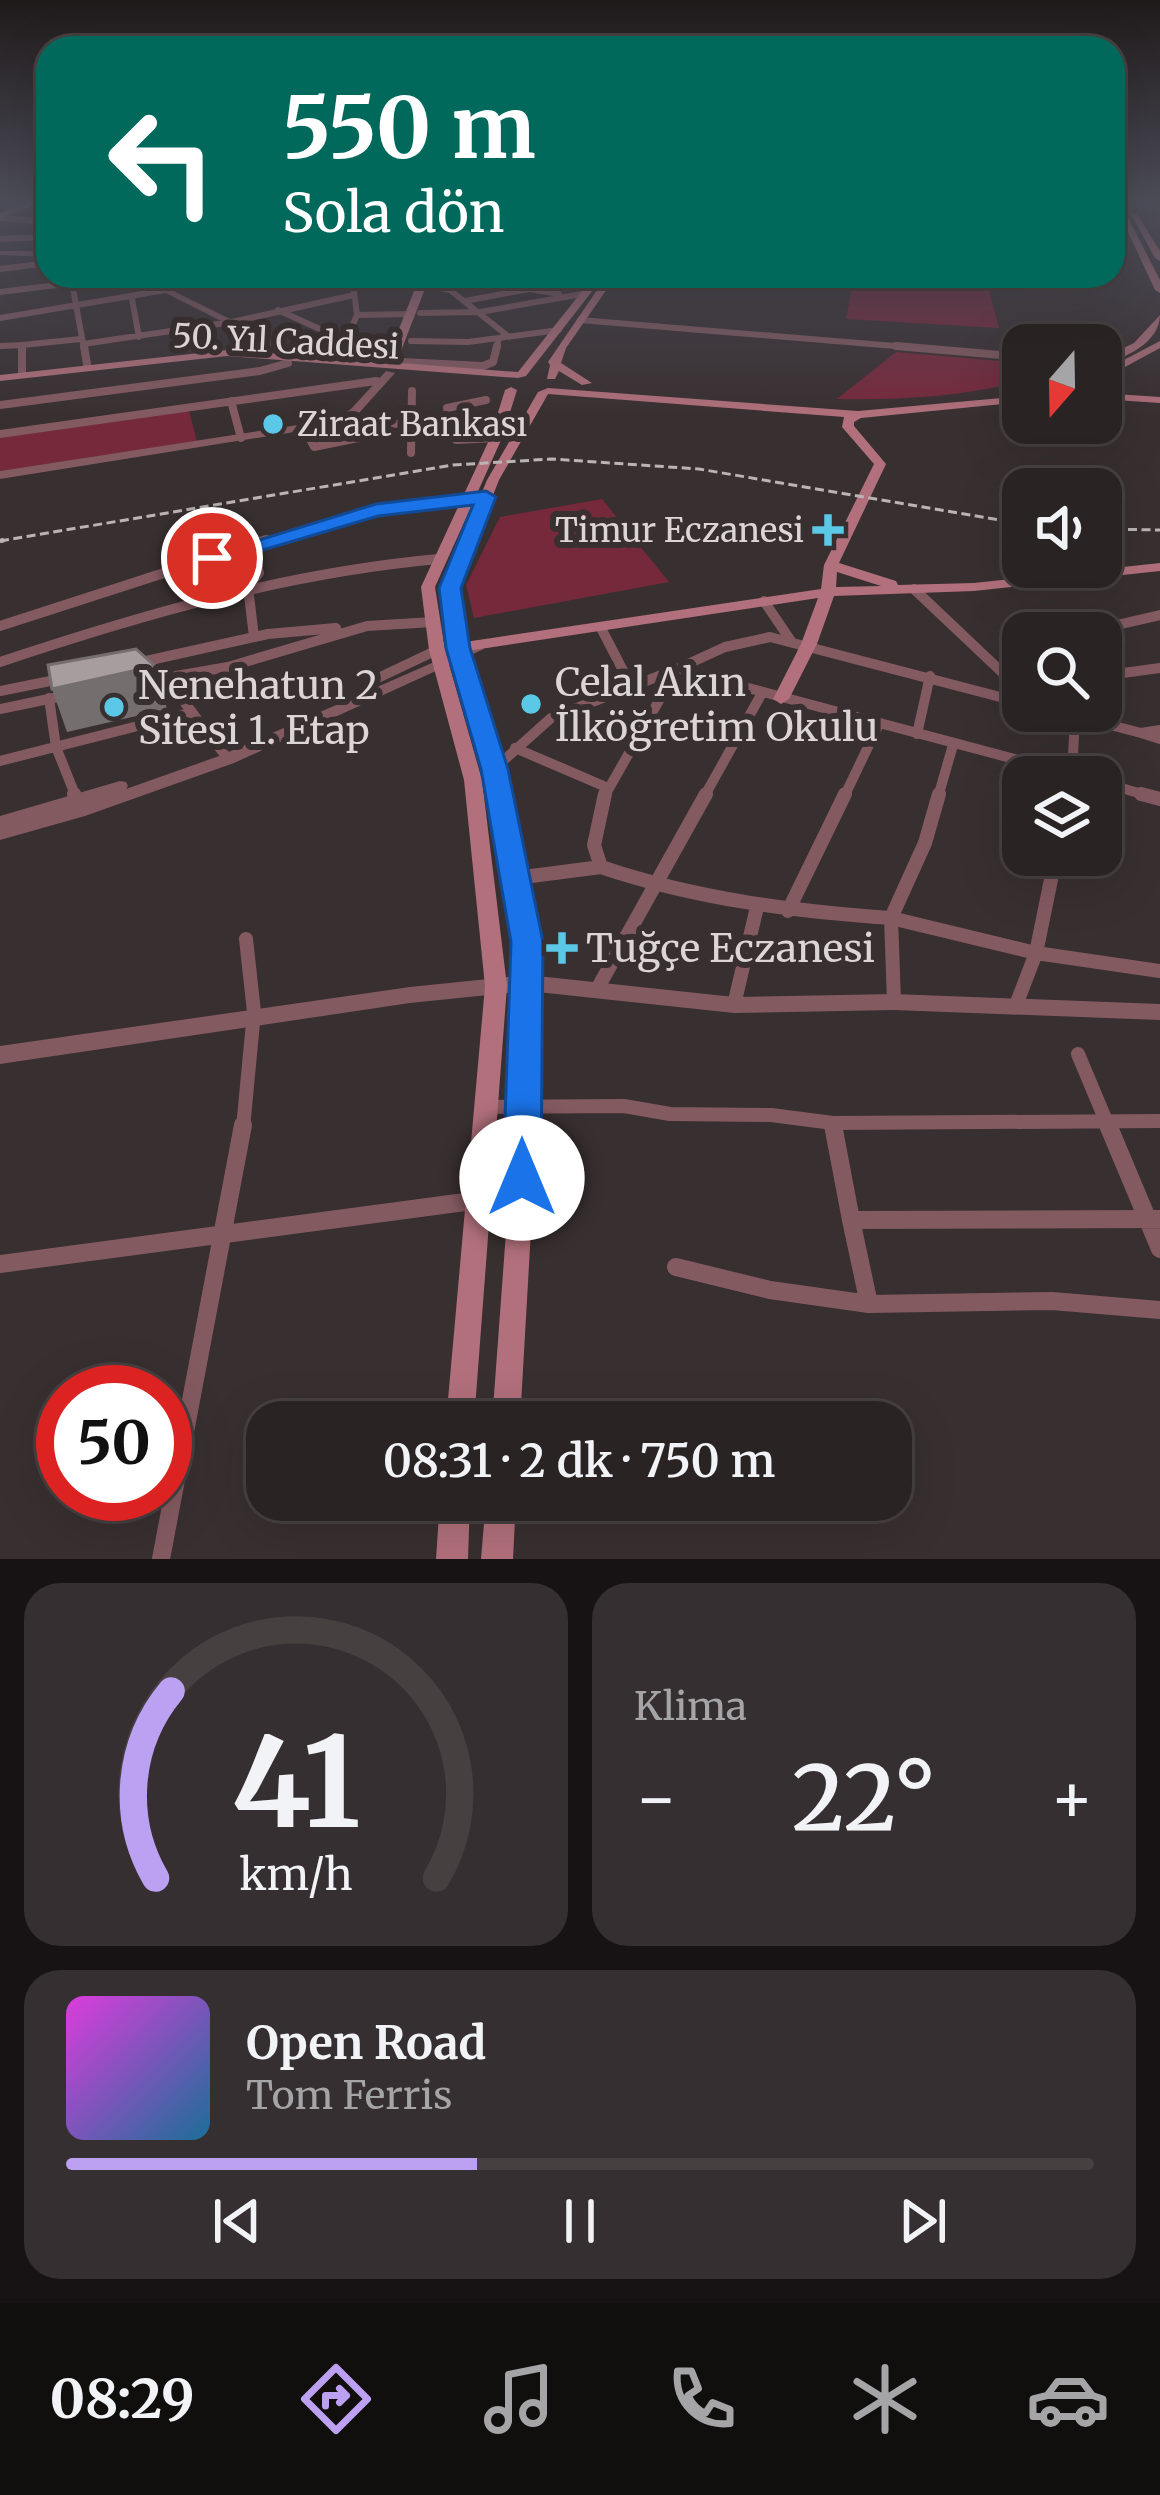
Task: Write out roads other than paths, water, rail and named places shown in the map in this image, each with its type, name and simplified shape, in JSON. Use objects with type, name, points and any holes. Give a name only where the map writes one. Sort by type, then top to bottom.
[{"type":"main road","points":[[398,365],[411,341],[424,288]]},
{"type":"main road","points":[[398,365],[424,288]]},
{"type":"main road","points":[[462,1401],[496,986],[455,654],[452,573],[514,385],[559,330],[585,288]]},
{"type":"main road","points":[[507,1401],[522,1178],[527,942],[494,769],[455,654],[433,622],[428,587],[438,559],[549,385],[553,362],[603,288]]},
{"type":"main road","points":[[212,357],[361,364],[394,356],[416,314]]},
{"type":"main road","points":[[1122,353],[1138,345],[1160,318]]},
{"type":"main road","points":[[1122,368],[1160,344]]},
{"type":"main road","name":"50. Yıl Caddesi","points":[[0,379],[182,354],[250,353],[398,365],[514,385]]},
{"type":"main road","name":"50. Yıl Caddesi","points":[[0,379],[87,364],[212,357],[398,365],[460,379],[479,377]]},
{"type":"main road","points":[[479,377],[534,361]]},
{"type":"main road","points":[[553,362],[586,383]]},
{"type":"main road","points":[[479,377],[514,385],[586,383],[772,405],[850,407],[1002,398]]},
{"type":"main road","points":[[514,385],[858,415],[1002,398]]},
{"type":"main road","points":[[1122,388],[1155,399]]},
{"type":"main road","points":[[1122,396],[1155,399]]},
{"type":"main road","points":[[785,412],[865,446]]},
{"type":"main road","points":[[782,699],[800,643],[828,592],[832,565],[880,464],[848,427],[848,420],[858,415]]},
{"type":"main road","points":[[832,565],[914,589]]},
{"type":"main road","points":[[455,654],[828,592],[974,587],[1160,566]]},
{"type":"main road","points":[[452,1559],[454,1521]]},
{"type":"main road","points":[[497,1559],[499,1521]]},
{"type":"street","points":[[0,292],[36,286]]},
{"type":"street","points":[[73,288],[87,364]]},
{"type":"street","points":[[162,288],[302,357]]},
{"type":"street","points":[[0,318],[182,288]]},
{"type":"street","points":[[337,360],[357,315],[354,288]]},
{"type":"street","points":[[446,288],[480,312],[504,338]]},
{"type":"street","points":[[465,301],[530,289],[577,295]]},
{"type":"street","points":[[0,346],[139,337],[354,295]]},
{"type":"street","points":[[357,315],[480,312],[577,295]]},
{"type":"street","points":[[132,299],[139,337]]},
{"type":"street","points":[[277,309],[346,341]]},
{"type":"street","points":[[580,320],[1002,355]]},
{"type":"street","points":[[411,341],[504,338],[559,330]]},
{"type":"street","points":[[348,422],[376,381],[398,365],[483,366],[493,362],[504,338]]},
{"type":"street","points":[[250,353],[273,343]]},
{"type":"street","points":[[22,345],[22,372]]},
{"type":"street","points":[[187,358],[187,378]]},
{"type":"street","points":[[0,405],[234,375],[288,363]]},
{"type":"street","points":[[234,375],[241,438]]},
{"type":"street","points":[[0,434],[376,381]]},
{"type":"street","points":[[411,453],[412,391]]},
{"type":"street","points":[[487,400],[447,409],[456,440],[496,438]]},
{"type":"street","points":[[0,475],[348,422],[451,421]]},
{"type":"street","points":[[305,430],[314,447],[358,438],[348,422]]},
{"type":"street","points":[[0,626],[376,510],[476,497]]},
{"type":"street","points":[[252,546],[259,573],[248,587],[254,638]]},
{"type":"street","points":[[0,662],[208,595],[363,564],[438,559]]},
{"type":"street","points":[[914,589],[1002,670]]},
{"type":"street","points":[[764,601],[800,643]]},
{"type":"street","points":[[1122,624],[1160,615]]},
{"type":"street","points":[[127,666],[254,638],[433,622]]},
{"type":"street","points":[[125,685],[228,667],[367,626]]},
{"type":"street","points":[[601,628],[630,684]]},
{"type":"street","points":[[494,769],[551,718],[725,647],[770,637],[1002,697]]},
{"type":"street","points":[[0,834],[80,812],[225,755],[455,654]]},
{"type":"street","points":[[1122,673],[1160,668]]},
{"type":"street","points":[[677,669],[1002,757]]},
{"type":"street","points":[[601,867],[594,844],[606,787],[677,669]]},
{"type":"street","points":[[0,691],[84,674]]},
{"type":"street","points":[[916,734],[929,676]]},
{"type":"street","points":[[165,677],[225,755]]},
{"type":"street","points":[[0,709],[87,692]]},
{"type":"street","points":[[596,991],[762,693]]},
{"type":"street","points":[[49,698],[56,747],[77,800]]},
{"type":"street","points":[[0,761],[189,713]]},
{"type":"street","points":[[788,911],[879,724]]},
{"type":"street","points":[[1122,728],[1160,739]]},
{"type":"street","points":[[1141,733],[1160,730]]},
{"type":"street","points":[[894,1002],[891,917],[925,843],[953,745]]},
{"type":"street","points":[[515,748],[606,787]]},
{"type":"street","points":[[0,822],[225,755]]},
{"type":"street","points":[[1122,788],[1160,799]]},
{"type":"street","points":[[516,878],[601,867],[656,887],[757,907],[891,917],[1036,953],[1160,971]]},
{"type":"street","points":[[1016,1005],[1036,953],[1052,876]]},
{"type":"street","points":[[734,1005],[757,907]]},
{"type":"street","points":[[161,1559],[225,1231],[254,1018],[245,939]]},
{"type":"street","points":[[0,1055],[528,983],[734,1005],[894,1002],[1160,1012]]},
{"type":"street","points":[[1078,1054],[1155,1219],[1160,1249]]},
{"type":"street","points":[[488,1106],[624,1106],[670,1114],[771,1115],[833,1124],[1160,1121]]},
{"type":"street","points":[[833,1124],[869,1304]]},
{"type":"street","points":[[0,1264],[480,1200]]},
{"type":"street","points":[[850,1220],[1155,1219]]},
{"type":"street","points":[[676,1267],[770,1290],[869,1304],[1052,1301],[1160,1310]]},
{"type":"railway","points":[[4,540],[0,541],[453,465],[552,459],[699,469],[1002,520]]},
{"type":"railway","points":[[1122,529],[1160,530]]},
{"type":"place","name":"Ziraat Bankası","points":[[273,424]]},
{"type":"place","name":"Timur Eczanesi","points":[[828,530]]},
{"type":"place","name":"Celal Akın İlköğretim Okulu","points":[[531,704]]},
{"type":"place","name":"Nenehatun 2 Sitesi 1. Etap","points":[[114,707]]},
{"type":"place","name":"Tuğçe Eczanesi","points":[[562,948]]}]
